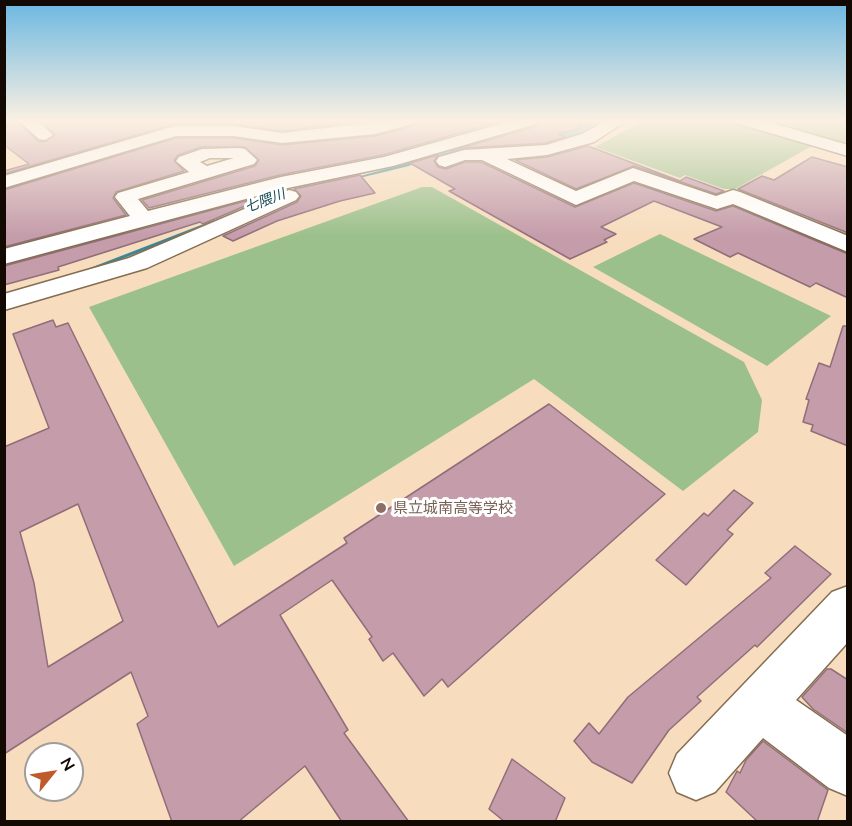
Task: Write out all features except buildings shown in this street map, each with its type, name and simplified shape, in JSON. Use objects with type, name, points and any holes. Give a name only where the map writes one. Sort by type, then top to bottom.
[{"type":"street","points":[[4,182],[77,160]]},
{"type":"street","points":[[4,302],[138,263],[288,196],[418,160]]},
{"type":"street","points":[[4,257],[143,218],[281,183],[440,160]]},
{"type":"street","points":[[494,160],[576,200],[633,174],[717,203],[733,196],[848,245]]},
{"type":"street","points":[[143,218],[125,197],[204,173]]},
{"type":"street","points":[[696,772],[848,608]]},
{"type":"street","points":[[759,704],[848,769]]},
{"type":"green space","points":[[629,160],[788,160],[735,189],[724,189],[685,175],[680,178]]},
{"type":"green space","points":[[422,187],[432,187],[744,362],[762,400],[758,432],[683,491],[534,379],[234,566],[89,307]]},
{"type":"green space","points":[[660,234],[831,316],[767,366],[593,267]]},
{"type":"waterway","name":"七隈川","points":[[351,179],[423,160]]},
{"type":"waterway","name":"七隈川","points":[[80,273],[214,222]]},
{"type":"place","name":"県立城南高等学校","points":[[381,508]]}]
